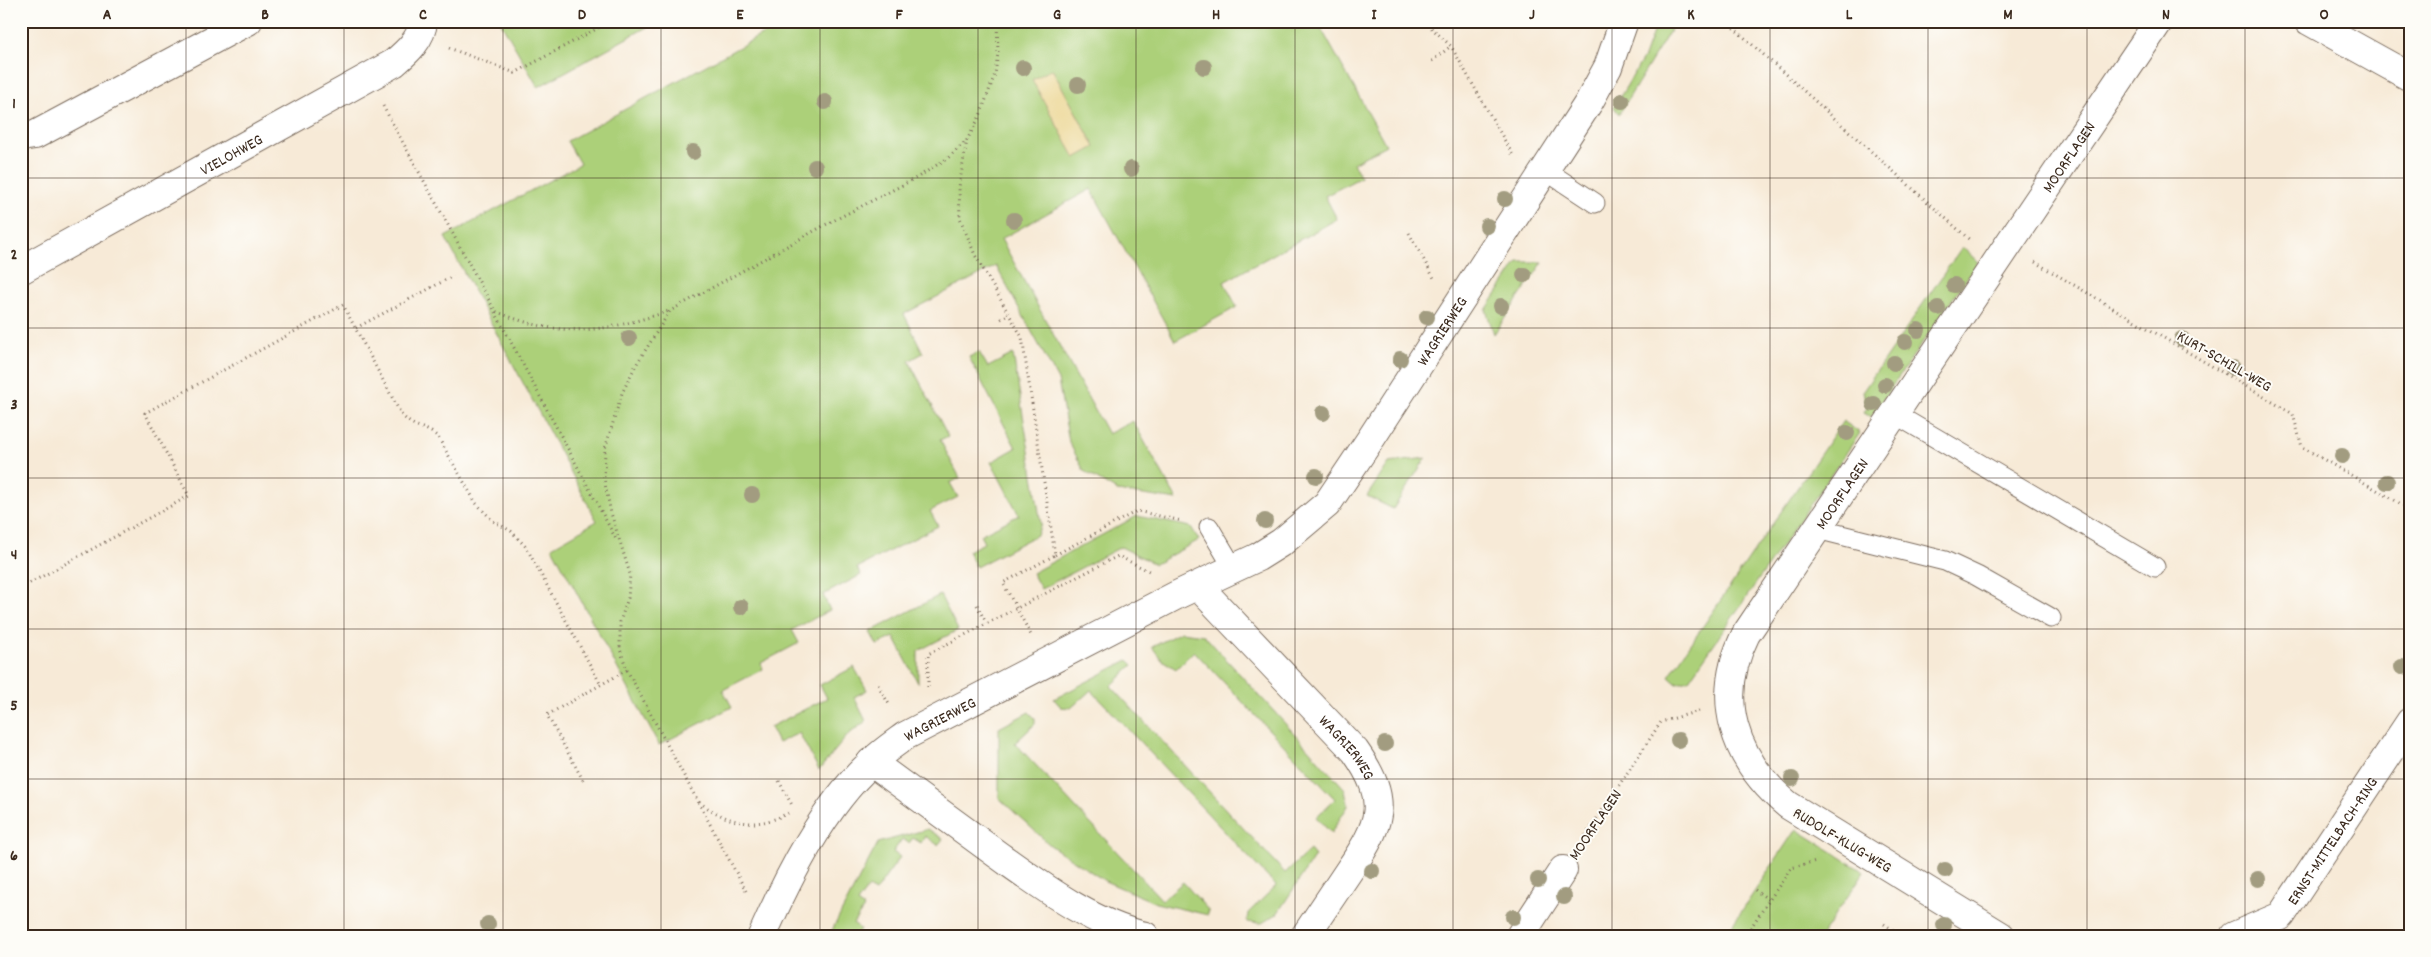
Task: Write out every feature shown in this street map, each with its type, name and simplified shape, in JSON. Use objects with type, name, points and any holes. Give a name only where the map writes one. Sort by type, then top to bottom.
[{"type":"street","points":[[21,137],[34,135],[248,21]]},
{"type":"street","name":"WAGRIERWEG","points":[[764,931],[810,841],[836,804],[871,762],[905,736],[928,722],[1046,662],[1234,569],[1282,542],[1327,504],[1453,314],[1589,102],[1608,67],[1624,21]]},
{"type":"street","name":"MOORFLAGEN","points":[[1729,703],[1731,676],[1736,653],[1746,634],[2004,254],[2159,21]]},
{"type":"street","points":[[2309,21],[2410,77]]},
{"type":"street","name":"VIELOHWEG","points":[[21,270],[394,62],[410,50],[420,29]]},
{"type":"street","name":"WAGRIERWEG","points":[[1193,588],[1355,751],[1368,769],[1375,787],[1378,805],[1377,820],[1369,841],[1305,936]]},
{"type":"street","name":"RUDOLF-KLUG-WEG","points":[[1729,703],[1733,726],[1744,752],[1772,792],[1788,805],[2001,936]]},
{"type":"street","name":"ERNST-MITTELBACH-RING","points":[[2234,936],[2281,916],[2410,722]]},
{"type":"street","points":[[871,762],[1039,884],[1096,916],[1129,932],[1145,936]]},
{"type":"street","name":"MOORFLAGEN","points":[[1520,936],[1564,870]]},
{"type":"lane","points":[[1543,174],[1595,203]]},
{"type":"lane","points":[[1895,414],[2155,567]]},
{"type":"lane","points":[[1209,527],[1234,569]]},
{"type":"lane","points":[[1817,529],[1945,561],[1977,576],[2051,618]]},
{"type":"path","points":[[420,29],[515,73],[611,21]]},
{"type":"path","points":[[495,311],[521,322],[550,330],[576,331],[637,322],[670,311],[826,224],[918,177],[948,158],[967,140],[980,116],[995,74],[998,53],[996,21]]},
{"type":"path","points":[[1424,21],[1451,46],[1512,156],[1543,174]]},
{"type":"path","name":"KURT-SCHILL-WEG","points":[[1726,21],[1979,249],[2004,254],[2293,414],[2302,447],[2410,509]]},
{"type":"path","points":[[1432,61],[1451,46]]},
{"type":"path","points":[[368,77],[495,311],[619,546],[630,574],[628,598],[620,622],[620,649],[627,670],[698,802],[764,931]]},
{"type":"path","points":[[967,140],[959,187],[960,218],[975,255],[1022,337],[1056,555]]},
{"type":"path","points":[[1409,233],[1453,314]]},
{"type":"path","points":[[356,328],[453,276]]},
{"type":"path","points":[[21,588],[189,496],[144,413],[343,305],[401,414],[410,424],[429,429],[438,437],[476,503],[493,521],[511,531],[526,547],[601,685]]},
{"type":"path","points":[[619,546],[604,479],[605,449],[622,393],[636,365],[670,311]]},
{"type":"path","points":[[1001,319],[1009,314]]},
{"type":"path","points":[[1046,662],[1003,583],[1137,511],[1209,527]]},
{"type":"path","points":[[928,722],[928,654],[1118,556],[1193,588]]},
{"type":"path","points":[[977,606],[986,623]]},
{"type":"path","points":[[582,780],[547,715],[627,670]]},
{"type":"path","name":"MOORFLAGEN","points":[[1564,870],[1661,722],[1729,703]]},
{"type":"path","points":[[698,802],[729,819],[752,824],[775,820],[794,809]]},
{"type":"path","points":[[1745,936],[1791,868],[1817,860],[1822,854]]},
{"type":"path","points":[[1756,890],[1769,900]]},
{"type":"path","points":[[1884,924],[1902,936]]},
{"type":"green space","points":[[500,21],[658,21],[538,87]]},
{"type":"green space","points":[[787,21],[1317,21],[1386,145],[1353,163],[1361,177],[1325,196],[1337,219],[1224,282],[1237,307],[1175,341],[1091,189],[1001,239],[1108,434],[1133,421],[1177,500],[1117,491],[1084,471],[1069,442],[1058,380],[996,266],[904,314],[923,353],[909,361],[948,436],[940,440],[960,478],[950,483],[958,497],[930,511],[938,526],[857,568],[861,575],[823,595],[830,610],[792,630],[799,643],[761,663],[763,669],[723,690],[732,707],[659,745],[552,547],[597,521],[445,237],[580,164],[567,141]]},
{"type":"green space","points":[[1657,21],[1676,21],[1619,114],[1614,107],[1644,57]]},
{"type":"green space","points":[[1962,247],[1978,262],[1871,417],[1864,413],[1867,408],[1863,391]]},
{"type":"green space","points":[[1518,262],[1543,262],[1494,334],[1486,310]]},
{"type":"green space","points":[[979,352],[988,367],[1013,354],[1041,524],[1037,535],[976,567],[968,551],[984,543],[980,535],[1019,515],[991,462],[1016,448],[969,357]]},
{"type":"green space","points":[[1843,421],[1860,433],[1689,680],[1677,683],[1669,676]]},
{"type":"green space","points":[[1426,458],[1393,509],[1367,496],[1389,463]]},
{"type":"green space","points":[[1137,516],[1191,527],[1199,540],[1155,564],[1121,547],[1041,589],[1032,573]]},
{"type":"green space","points":[[940,595],[958,630],[918,651],[918,683],[894,637],[877,645],[870,632]]},
{"type":"green space","points":[[1181,632],[1204,635],[1345,789],[1348,806],[1331,833],[1316,817],[1335,799],[1194,651],[1176,669],[1162,660],[1152,647]]},
{"type":"green space","points":[[1128,660],[1133,665],[1111,686],[1285,873],[1310,850],[1315,856],[1277,914],[1262,923],[1247,922],[1248,913],[1276,886],[1091,690],[1071,708],[1061,707],[1054,699]]},
{"type":"green space","points":[[854,667],[867,690],[854,697],[866,721],[848,735],[819,770],[799,733],[778,743],[770,727],[827,698],[820,685]]},
{"type":"green space","points":[[1029,712],[1035,718],[1035,724],[1015,743],[1162,900],[1183,882],[1208,910],[1208,915],[1156,903],[1105,881],[1050,845],[999,798],[999,728]]},
{"type":"green space","points":[[928,829],[943,839],[938,845],[925,836],[921,843],[913,838],[909,843],[902,839],[893,852],[900,857],[875,892],[868,888],[857,903],[864,908],[853,924],[860,929],[855,936],[829,936],[878,843]]},
{"type":"green space","points":[[1796,829],[1864,872],[1821,936],[1725,936]]},
{"type":"sand","points":[[1052,69],[1095,147],[1075,158],[1032,80]]}]
